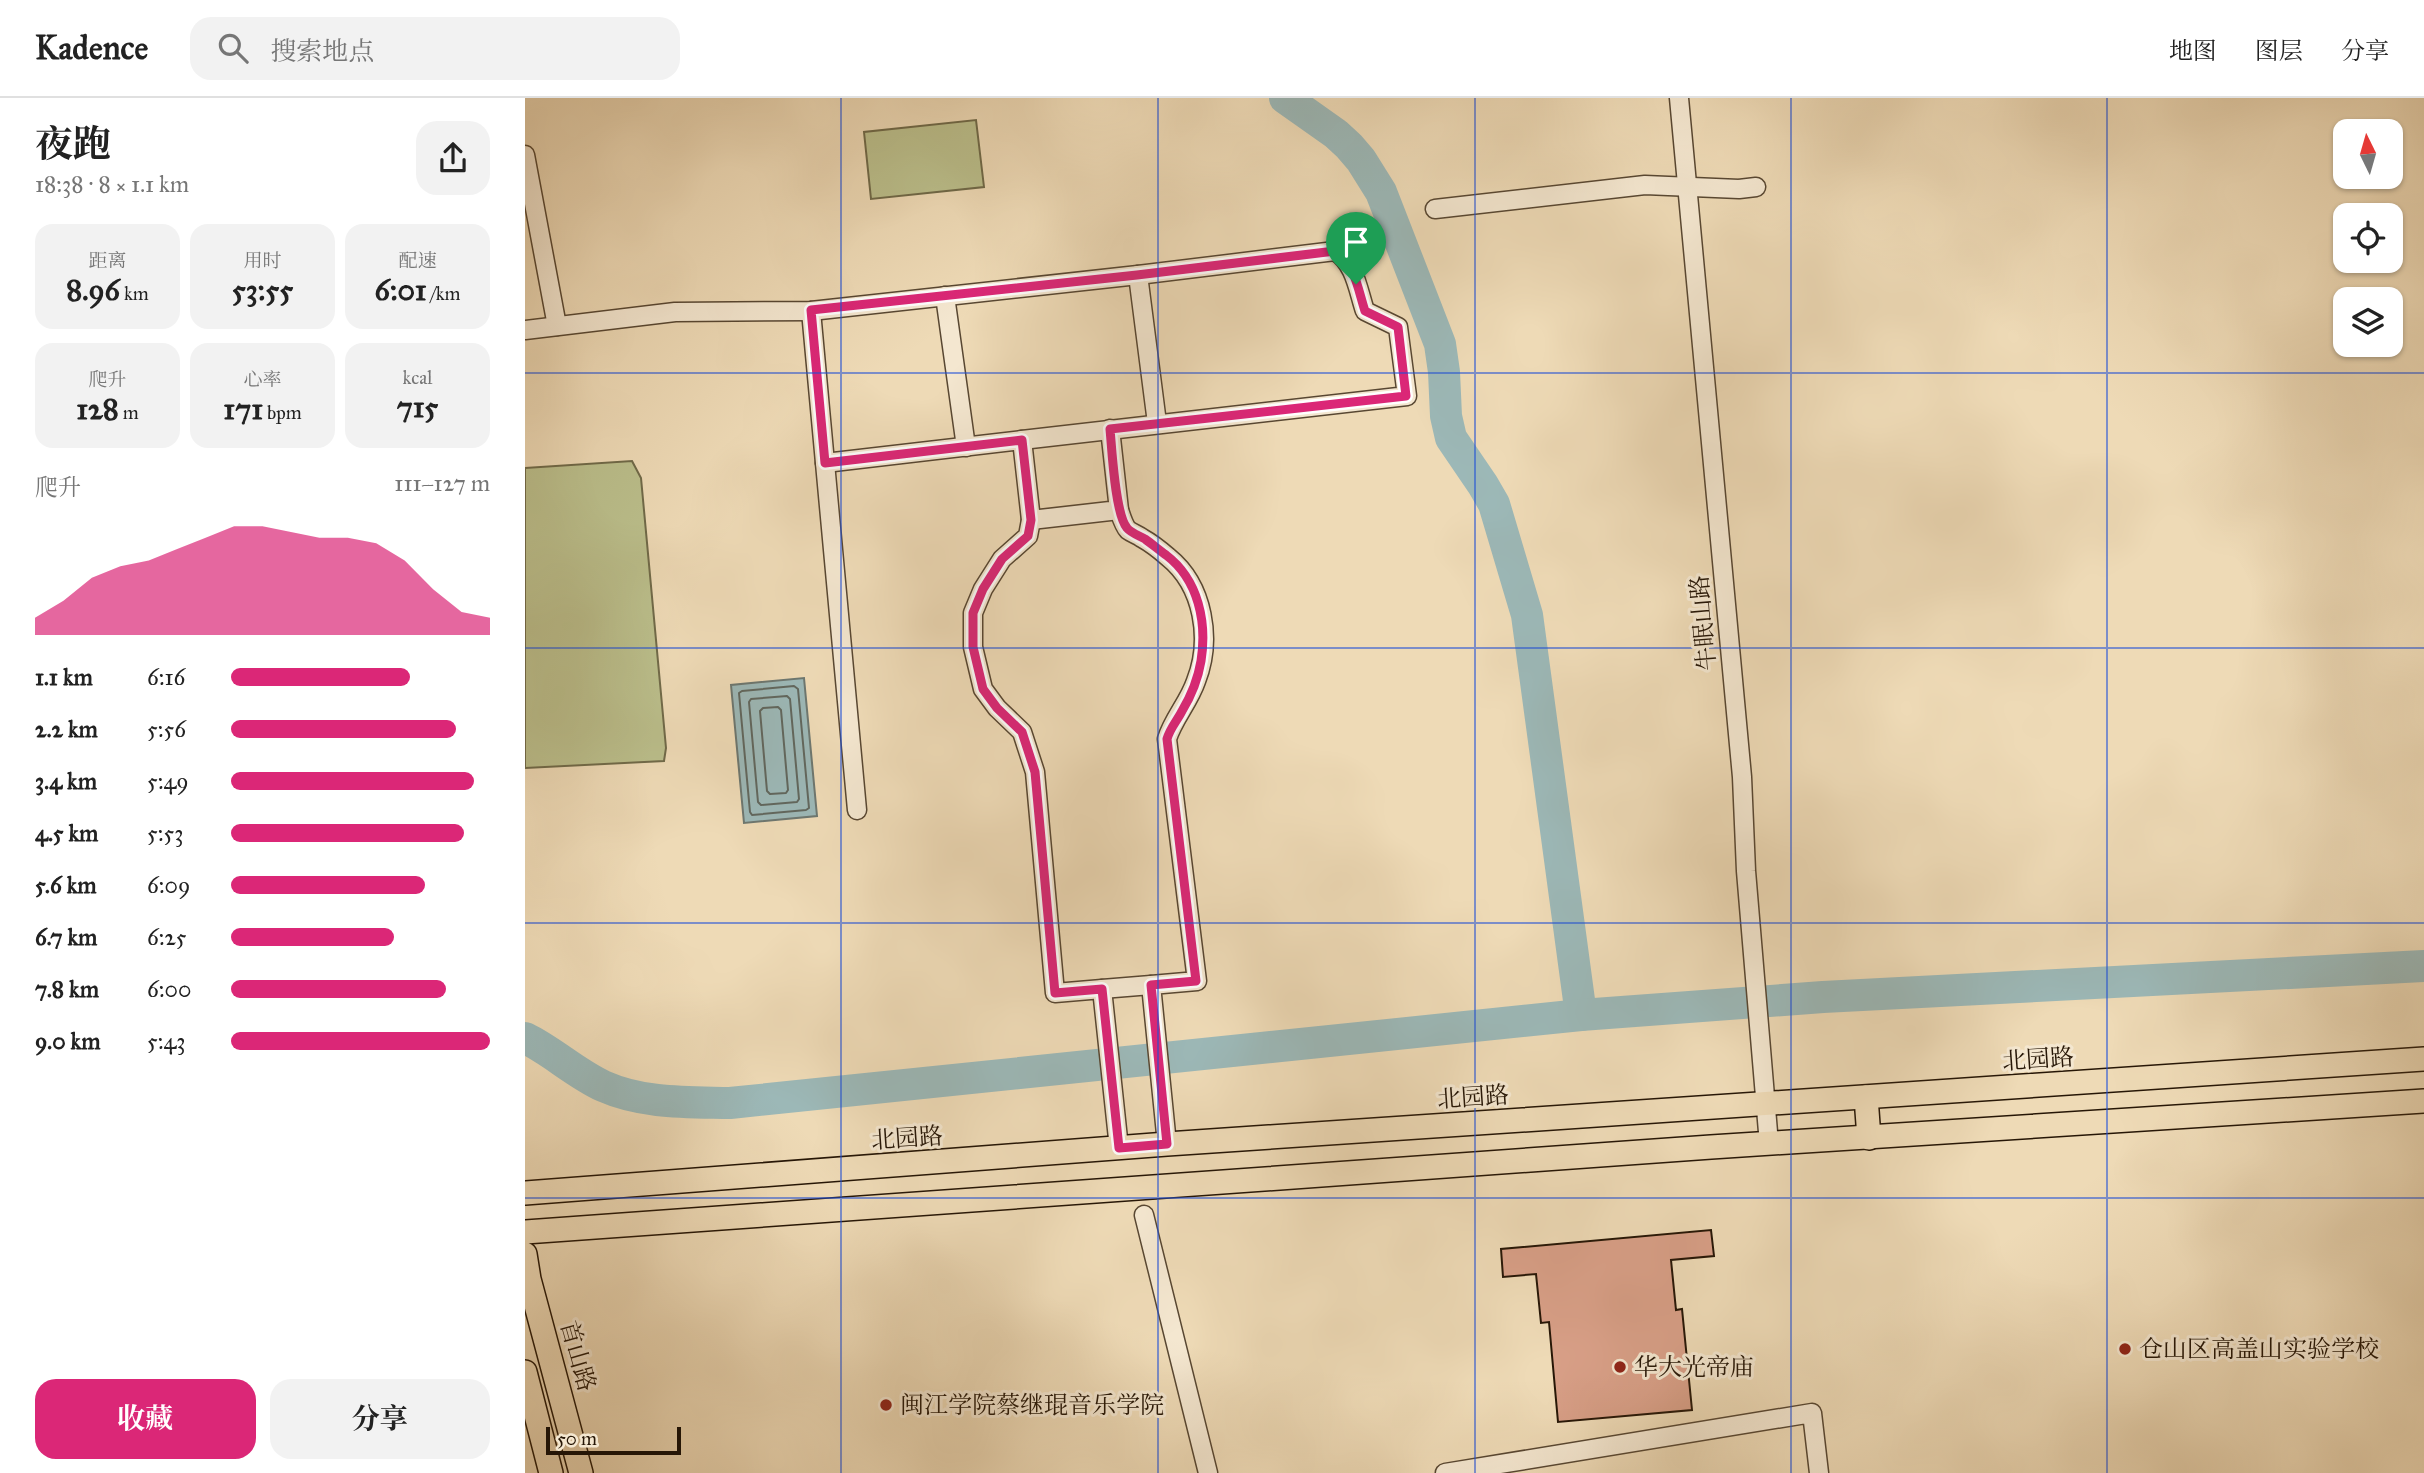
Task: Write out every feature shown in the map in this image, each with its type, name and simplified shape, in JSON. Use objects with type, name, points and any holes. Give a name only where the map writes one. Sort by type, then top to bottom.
[{"type":"main road","name":"北园路","points":[[525,1193],[1167,1144],[2424,1059]]},
{"type":"main road","points":[[1866,1097],[1868,1138]]},
{"type":"main road","points":[[525,1232],[1677,1149],[2424,1101]]},
{"type":"main road","points":[[1674,1110],[1677,1149]]},
{"type":"main road","name":"首山路","points":[[525,1254],[529,1279],[582,1473]]},
{"type":"main road","points":[[525,1372],[551,1473]]},
{"type":"street","name":"牛眠山路","points":[[1679,98],[1742,777],[1746,871],[1769,1144]]},
{"type":"street","points":[[525,155],[557,326]]},
{"type":"street","points":[[1434,209],[1645,185],[1739,189],[1756,187]]},
{"type":"street","points":[[525,330],[675,312],[811,310],[1335,251],[1350,265],[1365,311],[1398,327],[1406,396],[825,463]]},
{"type":"street","points":[[1137,275],[1157,423]]},
{"type":"street","points":[[945,296],[966,447]]},
{"type":"street","points":[[811,310],[857,810]]},
{"type":"street","points":[[1022,440],[1031,520],[1028,536],[1002,559],[977,602],[973,613],[973,647],[983,689],[997,708],[1022,732],[1035,772],[1055,993],[1196,981],[1167,739],[1170,728],[1182,711],[1197,680],[1202,653],[1202,611],[1180,569],[1144,538],[1127,529],[1119,510],[1110,429]]},
{"type":"street","points":[[1031,520],[1119,510]]},
{"type":"street","points":[[1151,985],[1167,1144]]},
{"type":"street","points":[[1102,989],[1119,1148]]},
{"type":"street","points":[[1144,1215],[1208,1473]]},
{"type":"street","points":[[1445,1473],[1812,1413],[1819,1473]]},
{"type":"green space","points":[[976,120],[984,187],[871,199],[864,132]]},
{"type":"green space","points":[[632,461],[641,478],[666,748],[664,761],[525,768],[525,468]]},
{"type":"water","points":[[804,678],[817,816],[744,823],[731,685]]},
{"type":"building","name":"华大光帝庙","points":[[1711,1230],[1714,1256],[1671,1260],[1676,1310],[1682,1309],[1692,1410],[1558,1422],[1549,1322],[1541,1323],[1536,1274],[1503,1277],[1501,1249]]},
{"type":"waterway","points":[[1285,98],[1349,146],[1381,192],[1440,344],[1446,416],[1451,438],[1494,504],[1527,615],[1581,1015]]},
{"type":"waterway","points":[[525,1038],[593,1081],[618,1092],[666,1101],[730,1103],[1581,1015],[1823,997],[2424,966]]},
{"type":"place","name":"仓山区高盖山实验学校","points":[[2125,1349]]},
{"type":"place","name":"华大光帝庙","points":[[1620,1367]]},
{"type":"place","name":"闽江学院蔡继琨音乐学院","points":[[886,1405]]},
{"type":"route","points":[[1335,251],[1350,265],[1356,284],[1365,311],[1398,327],[1406,396],[1110,429],[1119,510],[1127,529],[1144,538],[1180,569],[1202,611],[1203,625],[1197,680],[1182,711],[1170,728],[1167,739],[1196,981],[1151,985],[1167,1144],[1119,1148],[1102,989],[1055,993],[1035,772],[1031,754],[1022,732],[997,708],[983,689],[973,647],[973,613],[983,589],[1002,559],[1028,536],[1031,520],[1022,440],[825,463],[811,310],[1335,251]]}]
